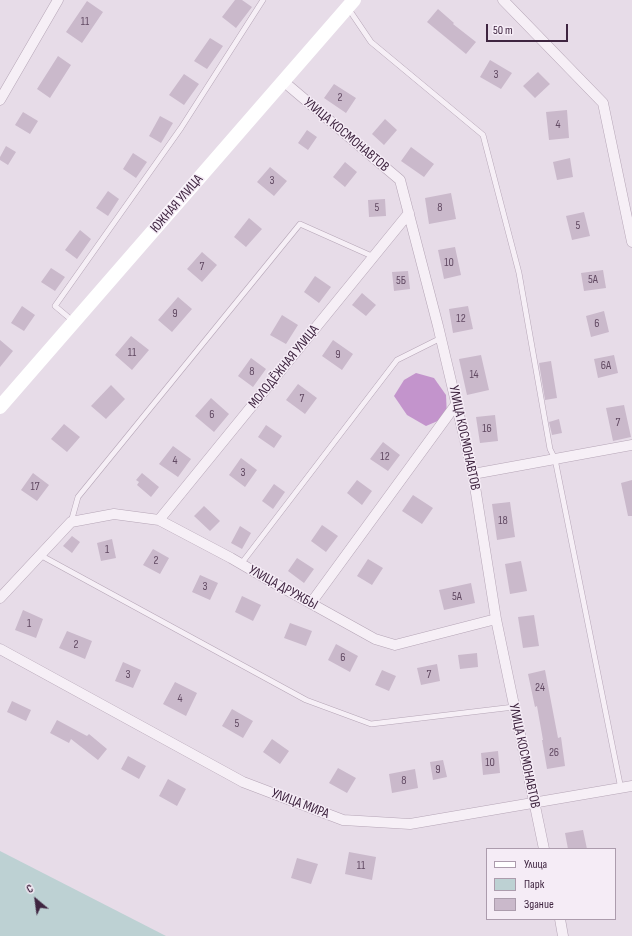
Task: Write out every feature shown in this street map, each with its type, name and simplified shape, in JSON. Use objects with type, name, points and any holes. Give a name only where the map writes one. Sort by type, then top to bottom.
[{"type":"main road","name":"ЮЖНАЯ УЛИЦА","points":[[0,407],[351,3]]},
{"type":"street","points":[[0,100],[58,0]]},
{"type":"street","points":[[503,0],[604,102],[632,242]]},
{"type":"street","name":"УЛИЦА КОСМОНАВТОВ","points":[[283,81],[400,180],[441,338],[473,474],[496,619],[544,848]]},
{"type":"street","name":"МОЛОДЁЖНАЯ УЛИЦА","points":[[159,520],[409,213]]},
{"type":"street","points":[[311,603],[457,403]]},
{"type":"street","points":[[473,474],[632,445]]},
{"type":"street","name":"УЛИЦА ДРУЖБЫ","points":[[71,522],[114,514],[159,520],[242,564],[376,639],[395,645],[496,619]]},
{"type":"street","points":[[0,598],[71,522]]},
{"type":"street","name":"УЛИЦА МИРА","points":[[0,649],[243,782],[343,820],[410,824],[632,786]]},
{"type":"street","points":[[560,920],[563,936]]},
{"type":"lane","points":[[74,322],[55,306],[181,128],[263,0]]},
{"type":"lane","points":[[351,3],[371,42],[482,135],[519,273],[550,449],[555,459],[621,788]]},
{"type":"lane","points":[[71,522],[78,497],[300,224],[374,257]]},
{"type":"lane","points":[[242,564],[397,360],[441,338]]},
{"type":"lane","points":[[40,555],[306,700],[370,724],[514,707]]},
{"type":"green space","points":[[0,851],[166,936],[0,936]]},
{"type":"shaded area","points":[[416,373],[434,378],[446,395],[447,417],[426,426],[407,415],[394,396],[404,380]]},
{"type":"building","points":[[235,0],[242,0],[252,7],[236,28],[222,17]]},
{"type":"building","points":[[87,1],[103,12],[82,43],[66,32]]},
{"type":"building","points":[[438,9],[454,23],[453,24],[476,42],[466,54],[427,22]]},
{"type":"building","points":[[210,38],[223,46],[207,69],[194,61]]},
{"type":"building","points":[[58,56],[71,65],[50,98],[37,89]]},
{"type":"building","points":[[490,60],[512,73],[501,89],[480,77]]},
{"type":"building","points":[[538,72],[550,84],[535,98],[523,86]]},
{"type":"building","points":[[184,74],[199,84],[184,105],[169,95]]},
{"type":"building","points":[[334,84],[356,98],[346,113],[324,98]]},
{"type":"building","points":[[567,110],[569,138],[549,140],[546,112]]},
{"type":"building","points":[[23,112],[38,121],[30,134],[15,125]]},
{"type":"building","points":[[160,116],[173,123],[161,143],[149,136]]},
{"type":"building","points":[[385,119],[397,130],[384,145],[372,134]]},
{"type":"building","points":[[307,130],[317,137],[308,150],[298,143]]},
{"type":"building","points":[[6,146],[16,152],[8,165],[0,160]]},
{"type":"building","points":[[411,147],[434,164],[424,177],[401,161]]},
{"type":"building","points":[[133,153],[147,162],[136,178],[123,169]]},
{"type":"building","points":[[570,158],[573,177],[557,180],[553,162]]},
{"type":"building","points":[[345,162],[357,172],[345,187],[333,177]]},
{"type":"building","points":[[270,167],[287,181],[274,196],[257,182]]},
{"type":"building","points":[[108,191],[119,199],[108,216],[96,208]]},
{"type":"building","points":[[451,193],[456,219],[429,224],[425,198]]},
{"type":"building","points":[[385,199],[386,216],[369,217],[368,200]]},
{"type":"building","points":[[584,212],[590,236],[572,240],[566,216]]},
{"type":"building","points":[[249,218],[262,229],[246,247],[234,237]]},
{"type":"building","points":[[80,230],[91,239],[77,259],[65,250]]},
{"type":"building","points":[[455,247],[461,275],[444,279],[438,250]]},
{"type":"building","points":[[202,252],[217,265],[202,282],[187,269]]},
{"type":"building","points":[[51,268],[65,277],[55,291],[41,282]]},
{"type":"building","points":[[603,270],[606,288],[584,291],[581,273]]},
{"type":"building","points":[[408,271],[410,289],[394,291],[392,272]]},
{"type":"building","points":[[315,276],[331,287],[319,303],[304,292]]},
{"type":"building","points":[[362,293],[376,305],[366,316],[352,305]]},
{"type":"building","points":[[178,297],[192,309],[172,332],[158,320]]},
{"type":"building","points":[[22,306],[35,315],[24,331],[11,323]]},
{"type":"building","points":[[468,306],[473,329],[453,333],[449,309]]},
{"type":"building","points":[[604,311],[609,332],[591,337],[586,316]]},
{"type":"building","points":[[282,315],[298,325],[286,344],[270,335]]},
{"type":"building","points":[[131,336],[149,350],[132,370],[115,355]]},
{"type":"building","points":[[0,340],[13,351],[0,367]]},
{"type":"building","points":[[333,340],[353,354],[342,370],[322,356]]},
{"type":"building","points":[[481,355],[489,390],[467,395],[459,359]]},
{"type":"building","points":[[614,355],[618,373],[598,378],[594,359]]},
{"type":"building","points":[[251,358],[266,369],[253,387],[238,376]]},
{"type":"building","points":[[551,361],[557,398],[545,400],[539,363]]},
{"type":"building","points":[[298,384],[317,398],[305,414],[286,400]]},
{"type":"building","points":[[111,385],[125,399],[106,419],[91,406]]},
{"type":"building","points":[[211,398],[229,414],[214,432],[195,416]]},
{"type":"building","points":[[624,405],[631,437],[613,441],[606,408]]},
{"type":"building","points":[[495,415],[498,441],[480,443],[476,417]]},
{"type":"building","points":[[559,419],[562,433],[552,435],[549,422]]},
{"type":"building","points":[[64,424],[80,437],[67,452],[51,439]]},
{"type":"building","points":[[266,425],[282,436],[274,448],[258,437]]},
{"type":"building","points":[[383,442],[400,455],[388,471],[370,459]]},
{"type":"building","points":[[173,446],[191,459],[178,477],[159,464]]},
{"type":"building","points":[[241,458],[257,470],[245,487],[229,475]]},
{"type":"building","points":[[33,473],[49,485],[37,501],[21,490]]},
{"type":"building","points":[[142,473],[159,487],[151,497],[137,485],[139,482],[136,480]]},
{"type":"building","points":[[357,480],[372,491],[362,505],[347,493]]},
{"type":"building","points":[[632,480],[632,516],[628,516],[621,483]]},
{"type":"building","points":[[274,484],[285,492],[273,509],[262,501]]},
{"type":"building","points":[[413,495],[433,508],[422,524],[402,511]]},
{"type":"building","points":[[510,502],[515,537],[497,540],[492,504]]},
{"type":"building","points":[[204,506],[220,521],[210,531],[194,516]]},
{"type":"building","points":[[322,525],[338,536],[326,552],[311,541]]},
{"type":"building","points":[[240,526],[251,533],[242,549],[231,543]]},
{"type":"building","points":[[72,536],[80,542],[72,553],[63,546]]},
{"type":"building","points":[[112,539],[116,558],[101,561],[97,543]]},
{"type":"building","points":[[153,549],[169,558],[160,574],[143,565]]},
{"type":"building","points":[[297,558],[314,569],[304,583],[288,571]]},
{"type":"building","points":[[368,559],[383,568],[372,585],[357,576]]},
{"type":"building","points":[[521,561],[527,591],[510,594],[505,564]]},
{"type":"building","points":[[200,575],[218,583],[210,600],[192,592]]},
{"type":"building","points":[[471,583],[475,603],[444,610],[439,590]]},
{"type":"building","points":[[242,596],[261,605],[253,621],[235,612]]},
{"type":"building","points":[[23,610],[43,619],[36,638],[15,630]]},
{"type":"building","points":[[534,615],[539,646],[523,648],[518,617]]},
{"type":"building","points":[[290,623],[312,631],[306,646],[284,638]]},
{"type":"building","points":[[67,631],[92,641],[85,659],[59,648]]},
{"type":"building","points":[[336,644],[358,656],[350,672],[328,660]]},
{"type":"building","points":[[477,653],[478,667],[460,669],[458,655]]},
{"type":"building","points":[[123,662],[141,670],[133,688],[115,681]]},
{"type":"building","points":[[437,664],[440,681],[421,685],[417,668]]},
{"type":"building","points":[[382,670],[396,676],[389,691],[375,685]]},
{"type":"building","points":[[545,670],[558,738],[561,737],[565,766],[547,769],[537,706],[535,707],[528,674]]},
{"type":"building","points":[[175,682],[197,693],[186,716],[163,704]]},
{"type":"building","points":[[12,701],[31,710],[26,721],[7,712]]},
{"type":"building","points":[[232,709],[253,721],[243,738],[222,726]]},
{"type":"building","points":[[57,720],[87,736],[89,734],[107,749],[98,760],[71,739],[69,743],[50,733]]},
{"type":"building","points":[[272,739],[289,751],[280,764],[263,752]]},
{"type":"building","points":[[498,751],[500,773],[483,775],[481,753]]},
{"type":"building","points":[[128,756],[146,766],[139,779],[121,769]]},
{"type":"building","points":[[443,760],[447,777],[433,780],[430,762]]},
{"type":"building","points":[[338,768],[356,778],[347,793],[329,783]]},
{"type":"building","points":[[415,769],[418,788],[392,793],[389,774]]},
{"type":"building","points":[[168,779],[186,789],[177,806],[159,796]]},
{"type":"building","points":[[583,830],[587,848],[568,848],[565,833]]},
{"type":"building","points":[[349,852],[376,857],[372,880],[345,874]]},
{"type":"building","points":[[297,858],[318,864],[311,884],[291,878]]}]
